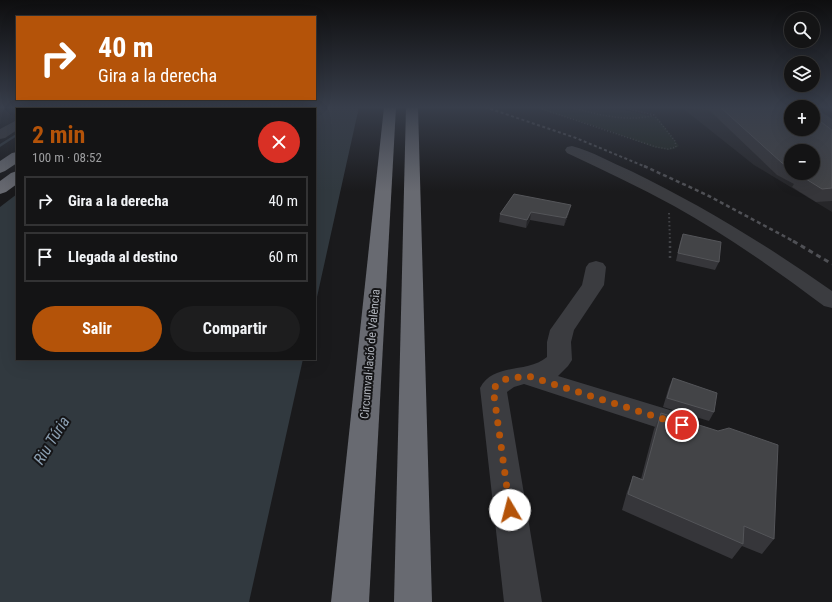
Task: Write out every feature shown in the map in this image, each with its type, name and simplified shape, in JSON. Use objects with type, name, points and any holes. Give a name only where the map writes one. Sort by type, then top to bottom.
[{"type":"highway","name":"Circumval·lació de València","points":[[350,602],[388,135]]},
{"type":"highway","points":[[412,135],[413,602]]},
{"type":"highway","points":[[0,168],[16,157]]},
{"type":"highway","points":[[0,181],[16,169]]},
{"type":"highway","points":[[0,189],[16,177]]},
{"type":"street","points":[[572,150],[621,172],[686,206],[803,280],[832,301]]},
{"type":"street","points":[[523,602],[493,388],[506,379],[528,376],[548,370],[558,360],[559,342],[562,330],[593,285],[596,268]]},
{"type":"street","points":[[528,376],[710,434]]},
{"type":"path","points":[[620,135],[656,147],[668,149],[676,146],[670,135]]},
{"type":"path","points":[[670,258],[670,211],[686,206]]},
{"type":"shaded area","points":[[621,135],[671,135],[679,146],[668,150],[653,147]]},
{"type":"shaded area","points":[[716,135],[820,136],[832,135],[832,212],[754,165]]},
{"type":"water","points":[[316,135],[353,135],[316,301]]},
{"type":"water","name":"Riu Túria","points":[[16,195],[16,360],[303,360],[249,602],[0,602],[0,207]]},
{"type":"building","points":[[751,135],[832,135],[832,188],[822,189],[808,180],[820,180],[820,144],[784,144],[784,164]]},
{"type":"building","points":[[514,194],[571,205],[566,218],[531,212],[527,220],[500,214]]},
{"type":"building","points":[[683,234],[721,242],[719,262],[678,253]]},
{"type":"building","points":[[673,378],[717,393],[714,412],[667,398]]},
{"type":"building","points":[[661,413],[718,431],[729,428],[778,445],[774,539],[744,526],[743,544],[628,494],[633,476],[643,480]]},
{"type":"waterway","points":[[0,146],[16,136]]},
{"type":"railway","points":[[567,135],[646,167]]},
{"type":"railway","points":[[644,166],[707,195],[795,242]]},
{"type":"railway","points":[[793,241],[832,264]]},
{"type":"route","points":[[510,510],[493,388],[506,379],[528,376],[682,425]]}]
